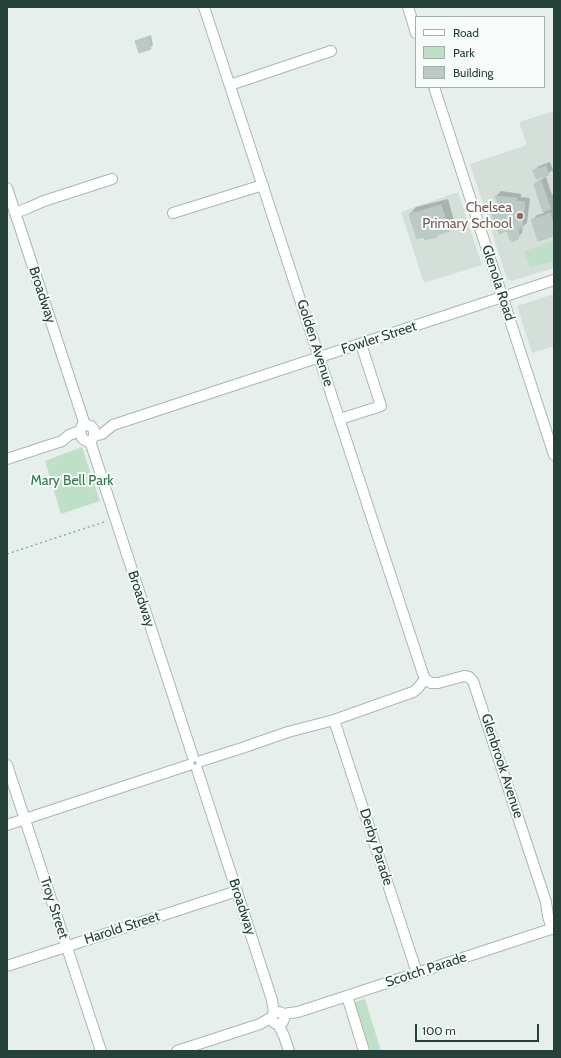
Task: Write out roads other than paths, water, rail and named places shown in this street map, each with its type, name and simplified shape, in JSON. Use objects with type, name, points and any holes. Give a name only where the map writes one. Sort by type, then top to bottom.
[{"type":"street","name":"Golden Avenue","points":[[204,7],[425,679]]},
{"type":"street","points":[[408,7],[415,30]]},
{"type":"street","points":[[230,84],[331,51]]},
{"type":"street","name":"Glenola Road","points":[[434,88],[554,455]]},
{"type":"street","points":[[15,213],[44,201],[112,179]]},
{"type":"street","points":[[173,212],[263,185]]},
{"type":"street","name":"Broadway","points":[[7,188],[289,1051]]},
{"type":"street","name":"Fowler Street","points":[[7,459],[62,441],[68,435],[87,433],[103,424],[113,425],[554,280]]},
{"type":"street","points":[[340,418],[381,406],[361,344]]},
{"type":"street","name":"Glenbrook Avenue","points":[[425,679],[434,684],[464,676],[469,677],[473,681],[546,902],[548,916],[553,928]]},
{"type":"street","points":[[7,825],[288,732],[334,720],[413,692],[425,679]]},
{"type":"street","name":"Derby Parade","points":[[334,720],[417,973]]},
{"type":"street","name":"Troy Street","points":[[7,765],[100,1051]]},
{"type":"street","name":"Harold Street","points":[[7,966],[237,891]]},
{"type":"street","name":"Glenbrook Avenue","points":[[546,902],[554,912]]},
{"type":"street","name":"Scotch Parade","points":[[177,1051],[553,928]]},
{"type":"street","points":[[347,996],[364,1051]]},
{"type":"place","name":"Chelsea Primary School","points":[[520,216]]},
{"type":"park label","name":"Mary Bell Park","points":[[72,481]]}]
